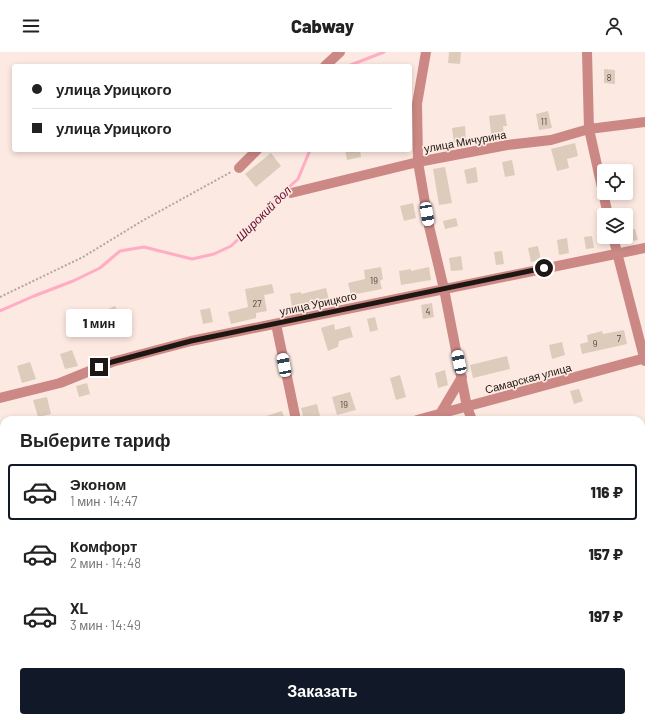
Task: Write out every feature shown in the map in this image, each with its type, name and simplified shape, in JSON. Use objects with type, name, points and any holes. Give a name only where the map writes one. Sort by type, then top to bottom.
[{"type":"street","points":[[326,64],[340,52]]},
{"type":"street","points":[[426,52],[417,104],[418,162],[429,226],[444,289],[467,407],[470,416]]},
{"type":"street","points":[[587,52],[589,129],[606,208]]},
{"type":"street","name":"улица Мичурина","points":[[291,193],[418,162],[507,145],[551,140],[589,129],[645,122]]},
{"type":"street","points":[[239,168],[255,152]]},
{"type":"street","points":[[614,244],[644,359]]},
{"type":"street","name":"улица Урицкого","points":[[0,398],[60,382],[112,362],[184,343],[645,248]]},
{"type":"street","points":[[276,324],[295,416]]},
{"type":"street","name":"Самарская улица","points":[[432,416],[644,359]]},
{"type":"street","points":[[440,414],[462,377]]},
{"type":"path","points":[[0,296],[83,257],[142,221],[239,168]]},
{"type":"building","points":[[449,52],[461,52],[460,64],[448,63]]},
{"type":"building","points":[[604,69],[615,70],[615,84],[604,83]]},
{"type":"building","points":[[548,111],[552,128],[539,130],[536,114]]},
{"type":"building","points":[[505,114],[507,126],[503,126],[504,139],[492,141],[489,116]]},
{"type":"building","points":[[465,126],[466,141],[454,143],[452,128]]},
{"type":"building","points":[[575,143],[578,156],[567,159],[569,168],[557,171],[551,149]]},
{"type":"building","points":[[345,152],[360,152],[361,157],[347,160]]},
{"type":"building","points":[[271,153],[281,166],[256,187],[245,174]]},
{"type":"building","points":[[512,160],[515,175],[505,177],[502,162]]},
{"type":"building","points":[[445,167],[452,203],[439,205],[433,169]]},
{"type":"building","points":[[476,167],[478,182],[467,184],[464,170]]},
{"type":"building","points":[[413,203],[416,218],[404,221],[400,206]]},
{"type":"building","points":[[456,218],[458,226],[445,229],[443,221]]},
{"type":"building","points":[[633,229],[635,229],[638,240],[633,241]]},
{"type":"building","points":[[592,236],[594,248],[586,249],[584,237]]},
{"type":"building","points":[[567,238],[569,253],[559,255],[557,240]]},
{"type":"building","points":[[538,246],[541,260],[531,262],[528,248]]},
{"type":"building","points":[[502,251],[504,264],[496,265],[494,252]]},
{"type":"building","points":[[461,256],[463,270],[451,271],[449,258]]},
{"type":"building","points":[[381,267],[383,279],[380,281],[382,289],[351,295],[348,283],[365,279],[364,270]]},
{"type":"building","points":[[429,267],[431,280],[401,285],[399,271],[411,269],[411,271]]},
{"type":"building","points":[[272,284],[274,293],[264,295],[267,311],[256,313],[256,318],[231,324],[228,312],[248,307],[245,289]]},
{"type":"building","points":[[326,288],[329,300],[292,308],[290,294],[301,292],[301,294]]},
{"type":"building","points":[[432,303],[434,317],[423,319],[421,305]]},
{"type":"building","points":[[115,306],[120,316],[109,322],[104,311]]},
{"type":"building","points":[[210,308],[213,322],[203,324],[200,310]]},
{"type":"building","points":[[375,317],[378,330],[370,332],[367,319]]},
{"type":"building","points":[[334,324],[335,330],[350,326],[353,337],[339,341],[338,347],[328,351],[321,328]]},
{"type":"building","points":[[624,330],[627,344],[582,354],[580,344],[588,342],[587,335],[602,331],[603,334]]},
{"type":"building","points":[[562,342],[565,355],[552,359],[549,345]]},
{"type":"building","points":[[72,350],[78,366],[65,369],[60,354]]},
{"type":"building","points":[[507,356],[510,369],[473,378],[470,365]]},
{"type":"building","points":[[30,362],[36,379],[22,383],[17,366]]},
{"type":"building","points":[[445,370],[448,385],[438,388],[435,373]]},
{"type":"building","points":[[400,375],[406,397],[396,400],[390,378]]},
{"type":"building","points":[[87,383],[90,394],[79,397],[76,386]]},
{"type":"building","points":[[579,389],[583,401],[574,404],[570,391]]},
{"type":"building","points":[[350,392],[356,410],[337,415],[332,397]]},
{"type":"building","points":[[47,397],[51,414],[38,416],[33,400]]},
{"type":"building","points":[[317,404],[320,416],[303,416],[301,408]]},
{"type":"building","points":[[282,411],[284,416],[266,416]]},
{"type":"waterway","name":"Широкий дол","points":[[353,64],[384,52]]},
{"type":"waterway","name":"Широкий дол","points":[[0,311],[73,281],[100,268],[120,251],[144,247],[192,259],[214,254],[231,246],[263,216],[279,196],[298,179],[309,152]]},
{"type":"route","points":[[99,367],[112,362],[191,341],[544,268]]}]
